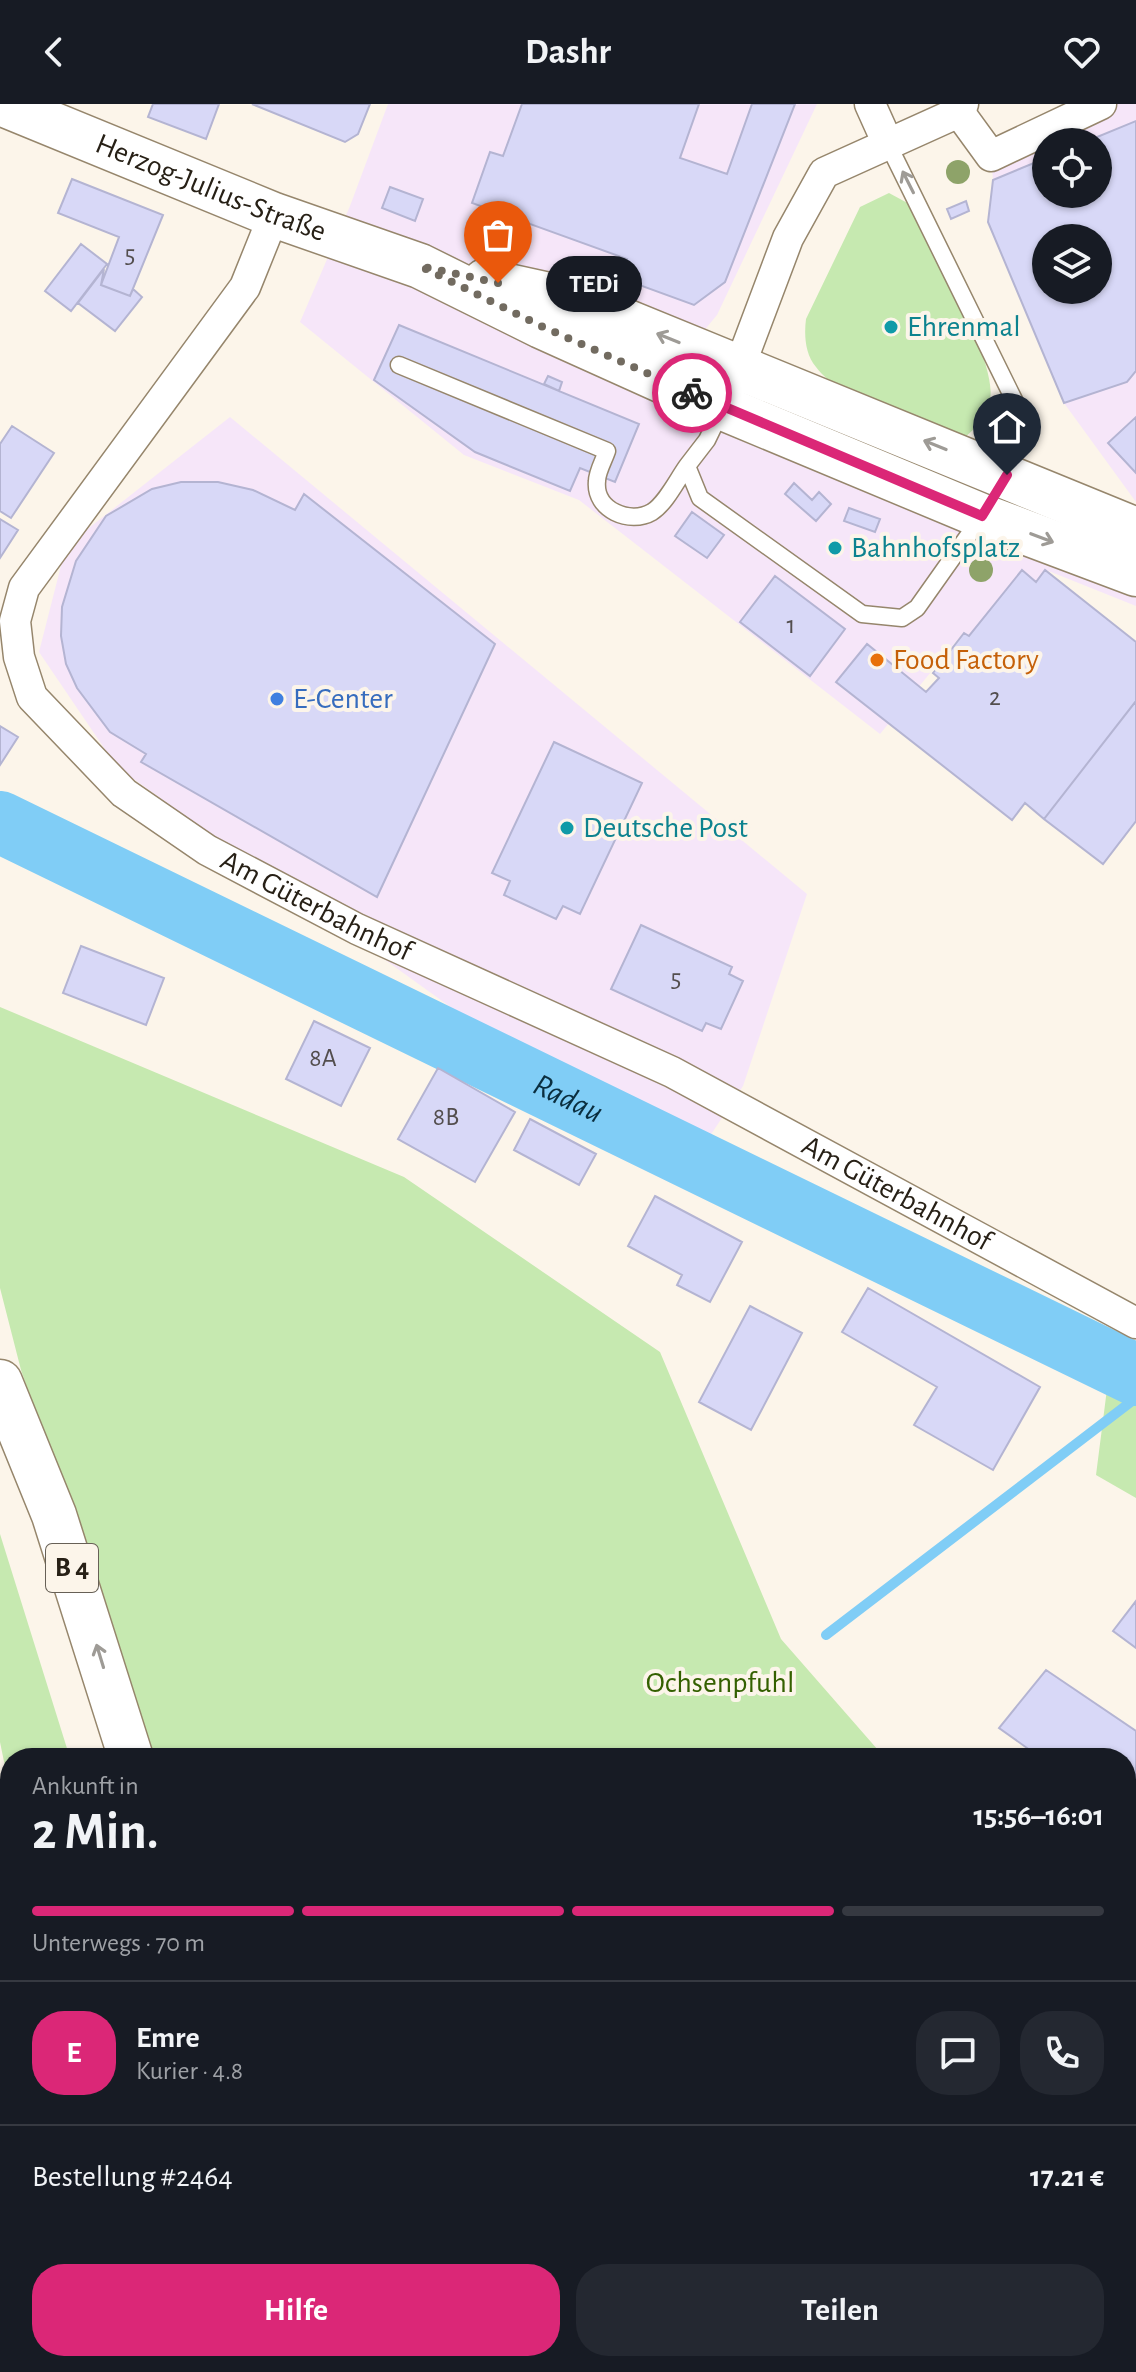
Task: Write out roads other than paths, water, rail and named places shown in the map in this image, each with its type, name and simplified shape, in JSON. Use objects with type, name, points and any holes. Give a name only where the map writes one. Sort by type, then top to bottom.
[{"type":"main road","name":"Herzog-Julius-Straße","points":[[3,104],[274,215],[420,266],[576,301],[1126,525]]},
{"type":"main road","name":"Herzog-Julius-Straße","points":[[420,266],[541,326],[723,408],[982,516],[1136,574]]},
{"type":"main road","name":"B 4","points":[[0,1382],[54,1515],[128,1748]]},
{"type":"main road","name":"B 4","points":[[0,1457],[45,1577],[97,1748]]},
{"type":"street","points":[[870,104],[888,144]]},
{"type":"street","points":[[723,408],[788,238],[824,173],[961,108],[991,156],[1101,104]]},
{"type":"street","name":"Am Güterbahnhof","points":[[274,215],[245,287],[24,588],[15,621],[19,657],[32,697],[124,793],[207,850],[357,929],[672,1072],[1136,1323]]},
{"type":"street","points":[[982,516],[1007,475]]},
{"type":"lane","points":[[888,144],[1020,412],[1007,475]]},
{"type":"lane","points":[[399,365],[607,451],[596,482],[602,500],[615,514],[633,519],[654,511],[707,440],[723,408]]},
{"type":"lane","points":[[687,466],[700,498],[862,614],[879,618],[902,618],[917,608],[982,516]]},
{"type":"waterway","name":"Radau","points":[[0,822],[1136,1375]]},
{"type":"waterway","points":[[826,1635],[1136,1398]]},
{"type":"place","name":"TEDi","points":[[498,283]]},
{"type":"place","name":"Ehrenmal","points":[[891,327]]},
{"type":"place","name":"Bahnhofsplatz","points":[[835,548]]},
{"type":"place","name":"Food Factory","points":[[877,660]]},
{"type":"place","name":"E-Center","points":[[277,699]]},
{"type":"place","name":"Deutsche Post","points":[[567,828]]},
{"type":"park label","name":"Ochsenpfuhl","points":[[720,1683]]}]
